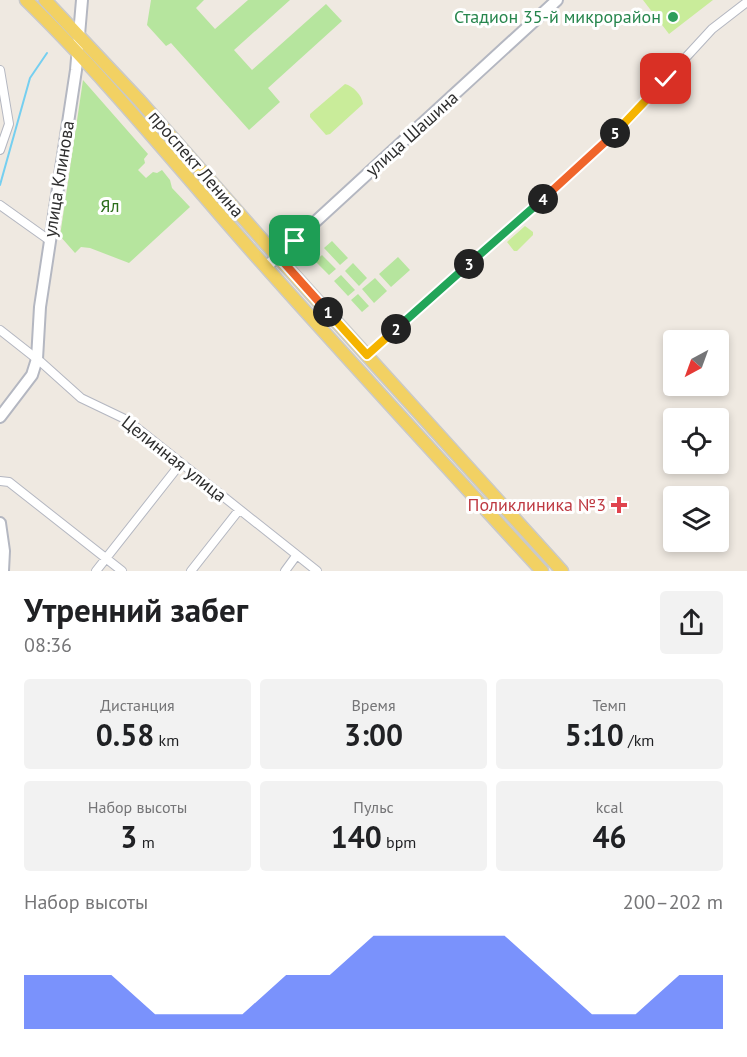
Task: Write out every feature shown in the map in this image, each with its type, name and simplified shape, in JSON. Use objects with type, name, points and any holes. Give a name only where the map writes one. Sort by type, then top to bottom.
[{"type":"main road","name":"проспект Ленина","points":[[26,0],[78,53],[266,267],[542,571]]},
{"type":"main road","name":"проспект Ленина","points":[[45,0],[562,571]]},
{"type":"main road","points":[[456,477],[468,467]]},
{"type":"street","name":"улица Клинова","points":[[37,359],[39,308],[78,53],[82,0]]},
{"type":"street","name":"улица Шашина","points":[[266,267],[557,0]]},
{"type":"street","points":[[367,355],[611,136],[712,29],[747,2]]},
{"type":"street","points":[[0,70],[9,124],[0,150]]},
{"type":"street","points":[[0,205],[49,240]]},
{"type":"street","name":"Целинная улица","points":[[0,330],[81,398],[127,420],[317,571]]},
{"type":"street","points":[[0,417],[32,375],[37,359]]},
{"type":"street","points":[[96,571],[182,463]]},
{"type":"street","points":[[0,481],[9,482],[122,571]]},
{"type":"street","points":[[191,571],[239,510]]},
{"type":"street","points":[[0,523],[4,551],[3,571]]},
{"type":"street","points":[[285,571],[296,556]]},
{"type":"green space","points":[[151,0],[204,0],[196,8],[215,29],[248,0],[290,0],[234,50],[252,70],[326,4],[342,21],[268,88],[280,102],[249,130],[171,43],[166,46],[147,25]]},
{"type":"green space","name":"Стадион 35-й микрорайон","points":[[643,0],[713,0],[669,34]]},
{"type":"green space","name":"Ял","points":[[83,80],[148,154],[144,159],[145,163],[138,170],[146,178],[153,172],[157,173],[162,170],[170,180],[172,188],[190,207],[129,263],[90,248],[81,247],[75,253],[60,236]]},
{"type":"green space","points":[[345,84],[357,91],[363,104],[330,134],[326,135],[310,117],[310,114]]},
{"type":"green space","points":[[525,226],[533,232],[533,235],[517,251],[514,251],[507,242]]},
{"type":"green space","points":[[332,241],[348,258],[340,265],[324,248]]},
{"type":"green space","points":[[322,255],[336,269],[329,275],[315,261]]},
{"type":"green space","points":[[398,257],[410,270],[391,287],[379,274]]},
{"type":"green space","points":[[353,263],[367,278],[359,286],[345,271]]},
{"type":"green space","points":[[341,275],[355,290],[348,296],[334,281]]},
{"type":"green space","points":[[375,278],[387,291],[374,303],[362,289]]},
{"type":"green space","points":[[358,294],[369,306],[362,312],[351,300]]},
{"type":"waterway","points":[[0,185],[30,78],[47,53]]},
{"type":"place","name":"Стадион 35-й микрорайон","points":[[673,17]]},
{"type":"place","name":"Поликлиника №3","points":[[619,505]]},
{"type":"route","points":[[295,241],[278,256],[367,355],[620,129],[666,79]]}]
